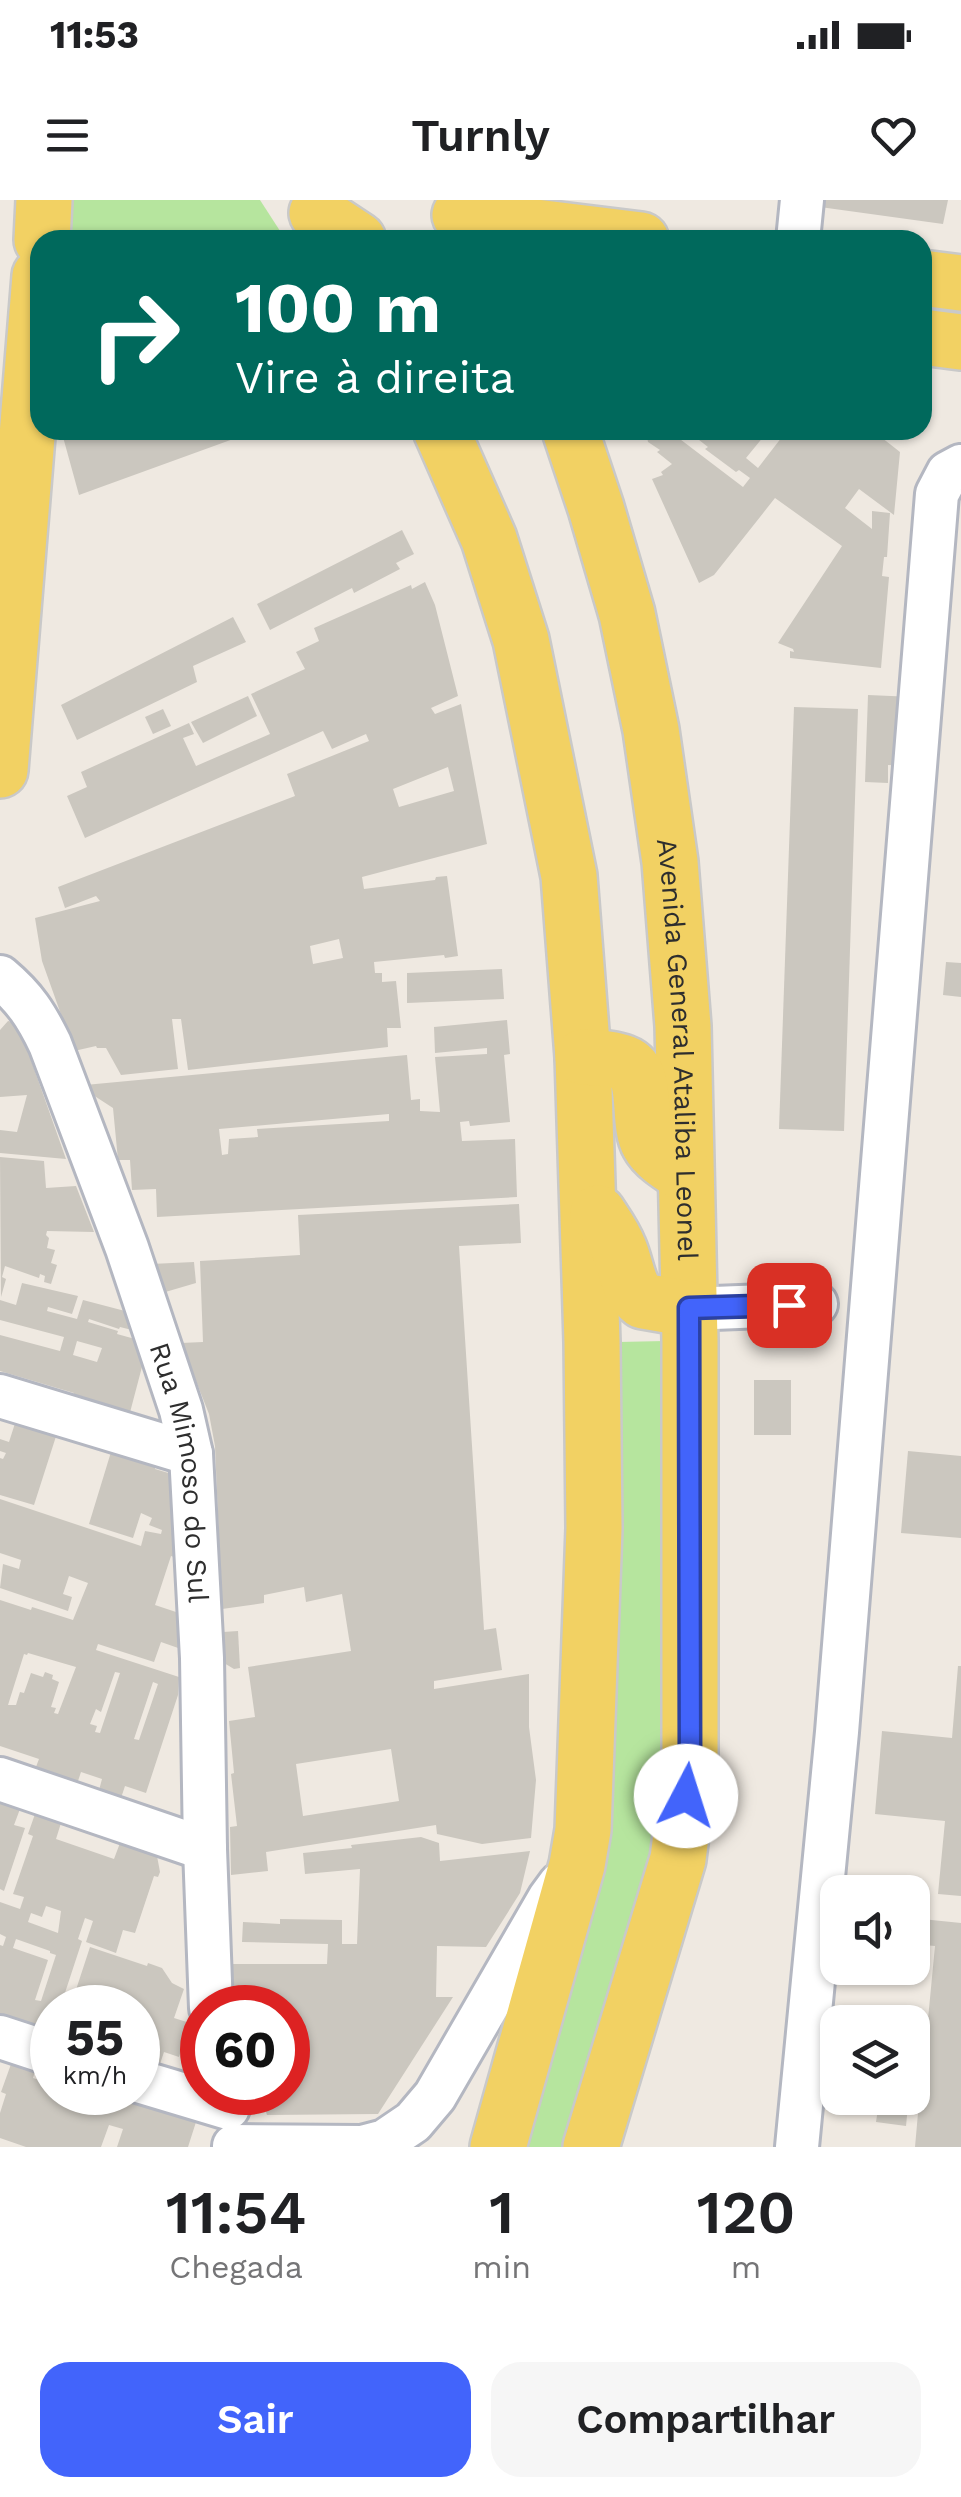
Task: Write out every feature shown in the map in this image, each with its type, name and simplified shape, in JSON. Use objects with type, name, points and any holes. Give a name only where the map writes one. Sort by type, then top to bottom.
[{"type":"main road","points":[[42,230],[44,200]]},
{"type":"main road","points":[[463,218],[560,230]]},
{"type":"main road","points":[[932,279],[961,283]]},
{"type":"main road","points":[[932,338],[961,342]]},
{"type":"main road","points":[[0,770],[30,400]]},
{"type":"main road","points":[[445,440],[489,539],[521,640],[569,876],[583,1057],[588,1198],[594,1528],[584,1830],[498,2147]]},
{"type":"main road","name":"Avenida General Ataliba Leonel","points":[[573,440],[627,614],[670,862],[683,1026],[689,1308],[690,1764],[678,1859],[591,2147]]},
{"type":"main road","points":[[596,508],[600,440]]},
{"type":"main road","points":[[583,1057],[620,1062],[634,1070],[648,1142],[652,1150],[686,1176]]},
{"type":"main road","points":[[588,1198],[614,1238],[637,1298],[689,1308]]},
{"type":"street","points":[[799,230],[802,200]]},
{"type":"street","points":[[797,2147],[839,1713],[937,494],[948,473],[961,466]]},
{"type":"street","name":"Rua Mimoso do Sul","points":[[0,978],[35,1013],[50,1044],[127,1248],[182,1410],[191,1454],[202,1658],[210,1985]]},
{"type":"street","points":[[689,1308],[816,1304]]},
{"type":"street","points":[[0,1396],[191,1454]]},
{"type":"street","points":[[0,1779],[205,1850]]},
{"type":"street","points":[[160,2091],[230,2124],[362,2146],[385,2141],[413,2122],[435,2096],[548,1899],[577,1865]]},
{"type":"street","points":[[0,2038],[30,2047]]},
{"type":"green space","points":[[60,200],[260,200],[279,230],[62,230]]},
{"type":"green space","points":[[665,1341],[664,1829],[567,2147],[520,2147],[611,1822],[618,1342]]},
{"type":"building","points":[[821,200],[948,200],[943,224],[820,207]]},
{"type":"building","points":[[64,440],[230,440],[79,495]]},
{"type":"building","points":[[681,440],[743,487],[750,478],[705,449],[708,447],[699,440],[761,440],[746,458],[758,468],[780,440],[885,440],[900,452],[894,515],[859,489],[845,508],[872,529],[872,511],[890,513],[882,576],[889,577],[881,668],[790,658],[793,649],[778,643],[842,546],[775,498],[714,575],[699,583],[652,479],[663,475],[661,472],[672,464],[648,442]]},
{"type":"building","points":[[402,530],[414,554],[396,563],[400,569],[354,593],[352,588],[270,630],[257,604]]},
{"type":"building","points":[[425,582],[435,605],[458,696],[431,708],[435,714],[461,704],[487,844],[362,877],[364,889],[447,876],[458,956],[374,962],[375,973],[382,973],[382,982],[396,981],[401,1028],[387,1028],[388,1047],[188,1070],[181,1019],[172,1019],[178,1069],[121,1075],[106,1048],[74,1051],[42,961],[35,918],[100,901],[96,896],[65,908],[58,887],[295,796],[287,774],[369,741],[366,734],[332,749],[323,731],[85,838],[67,796],[87,787],[81,772],[189,723],[194,734],[183,738],[196,766],[270,734],[251,694],[305,669],[296,652],[319,641],[314,628],[411,585],[412,589]],"holes":[[[448,767],[454,791],[399,807],[393,789]],[[339,939],[343,958],[313,964],[310,946]]]},
{"type":"building","points":[[233,617],[246,642],[193,666],[197,682],[77,740],[61,705]]},
{"type":"building","points":[[868,695],[914,697],[911,766],[888,765],[888,783],[865,782]]},
{"type":"building","points":[[248,696],[257,716],[203,743],[191,722]]},
{"type":"building","points":[[794,707],[858,709],[844,1131],[779,1129]]},
{"type":"building","points":[[163,709],[171,726],[153,734],[145,717]]},
{"type":"building","points":[[946,962],[961,963],[961,997],[943,995]]},
{"type":"building","points":[[502,969],[504,999],[407,1003],[407,973]]},
{"type":"building","points":[[507,1020],[510,1054],[504,1055],[510,1122],[470,1126],[469,1121],[460,1122],[462,1141],[515,1139],[517,1197],[157,1217],[156,1189],[132,1190],[130,1160],[118,1160],[113,1108],[93,1095],[89,1097],[85,1085],[407,1055],[411,1100],[420,1099],[420,1111],[440,1112],[435,1057],[487,1054],[487,1048],[435,1053],[434,1027]],"holes":[[[389,1114],[389,1121],[257,1129],[258,1137],[229,1139],[228,1154],[222,1155],[219,1129]]]},
{"type":"building","points":[[8,1021],[20,1029],[66,1159],[0,1153],[0,1130],[17,1132],[27,1095],[0,1097],[0,1030]]},
{"type":"building","points":[[0,1157],[44,1161],[46,1188],[76,1186],[94,1232],[47,1231],[47,1248],[55,1250],[51,1263],[57,1265],[51,1284],[44,1282],[45,1276],[40,1274],[39,1278],[5,1266],[1,1297]]},
{"type":"building","points":[[519,1204],[521,1243],[459,1246],[484,1630],[496,1628],[502,1670],[434,1681],[434,1689],[529,1674],[529,1727],[536,1780],[531,1838],[482,1844],[437,1834],[436,1825],[266,1852],[268,1871],[231,1875],[230,1827],[237,1826],[229,1721],[255,1717],[248,1667],[351,1651],[342,1594],[306,1602],[304,1587],[264,1595],[264,1603],[222,1609],[215,1446],[209,1414],[181,1343],[203,1342],[200,1261],[300,1255],[298,1215]],"holes":[[[391,1749],[399,1801],[303,1816],[296,1764]]]},
{"type":"building","points":[[194,1262],[196,1283],[162,1293],[151,1264]]},
{"type":"building","points":[[763,1275],[792,1276],[790,1335],[761,1335]]},
{"type":"building","points":[[22,1283],[78,1296],[72,1314],[48,1307],[47,1311],[77,1319],[83,1300],[125,1311],[132,1330],[89,1319],[88,1322],[135,1339],[143,1363],[128,1420],[71,1404],[74,1393],[0,1371],[0,1335],[60,1351],[64,1337],[0,1320],[0,1300],[16,1305]],"holes":[[[77,1341],[102,1348],[97,1362],[73,1355]]]},
{"type":"building","points":[[754,1380],[791,1380],[791,1435],[754,1435]]},
{"type":"building","points":[[18,1414],[59,1427],[34,1505],[0,1495],[0,1458],[6,1453],[0,1451],[0,1439],[9,1442]]},
{"type":"building","points":[[908,1451],[961,1456],[961,1538],[901,1533]]},
{"type":"building","points":[[111,1452],[175,1475],[174,1557],[171,1556],[155,1605],[179,1613],[181,1649],[161,1642],[154,1662],[98,1644],[96,1650],[179,1677],[178,1695],[146,1793],[125,1786],[120,1801],[98,1794],[102,1779],[81,1772],[76,1787],[34,1772],[39,1759],[0,1746],[0,1600],[73,1620],[88,1583],[69,1576],[63,1594],[72,1597],[68,1611],[0,1588],[3,1564],[19,1569],[21,1560],[0,1553],[0,1499],[141,1546],[145,1531],[161,1534],[162,1530],[149,1525],[152,1518],[141,1513],[133,1538],[89,1524]],"holes":[[[24,1654],[76,1667],[58,1714],[51,1707],[59,1682],[45,1672],[43,1677],[31,1673],[16,1705],[8,1705]],[[115,1672],[120,1673],[100,1733],[95,1732],[97,1726],[90,1724],[96,1709],[101,1712]],[[153,1682],[158,1684],[139,1740],[134,1739]]]},
{"type":"building","points":[[238,1631],[240,1668],[234,1669],[224,1663],[223,1632]]},
{"type":"building","points":[[958,1666],[961,1896],[938,1894],[945,1821],[875,1814],[882,1731],[952,1738]]},
{"type":"building","points":[[0,1802],[20,1809],[14,1825],[25,1828],[4,1891],[0,1889]]},
{"type":"building","points":[[35,1814],[61,1823],[56,1839],[114,1859],[120,1843],[157,1856],[160,1872],[158,1877],[154,1876],[135,1933],[123,1930],[116,1953],[86,1942],[93,1921],[85,1918],[68,1985],[46,1985],[56,1955],[16,1939],[13,1948],[48,1960],[40,1985],[30,1985],[30,2036],[0,2023],[0,1945],[6,1937],[0,1934],[0,1902],[20,1909],[24,1897],[13,1894],[33,1836],[28,1834]],"holes":[[[46,1906],[61,1911],[58,1933],[28,1922],[31,1913],[42,1917]]]},
{"type":"building","points":[[421,1837],[439,1843],[440,1861],[530,1851],[520,1893],[486,1947],[437,1946],[436,1997],[453,1997],[378,2114],[310,2115],[310,1985],[229,1985],[230,1964],[327,1964],[328,1944],[242,1942],[243,1922],[342,1920],[342,1944],[357,1944],[360,1869],[305,1874],[303,1853],[352,1848],[351,1845]]},
{"type":"building","points":[[930,1920],[961,1923],[961,2147],[915,2147],[918,2115],[930,2115],[929,2005],[935,1946],[930,1946]]},
{"type":"building","points":[[90,1947],[162,1968],[172,1983],[180,1987],[174,2018],[180,2020],[179,2057],[164,2052],[160,2064],[160,1985],[78,1985]]},
{"type":"building","points":[[15,2053],[30,2058],[30,2115],[160,2115],[160,2102],[178,2108],[176,2115],[196,2122],[188,2147],[117,2147],[123,2129],[109,2125],[101,2147],[26,2147],[0,2138],[0,2113],[6,2094],[1,2092]]},
{"type":"building","points":[[877,2115],[907,2115],[906,2126],[876,2122]]},
{"type":"route","points":[[686,1796],[690,1764],[689,1308],[789,1305]]}]
